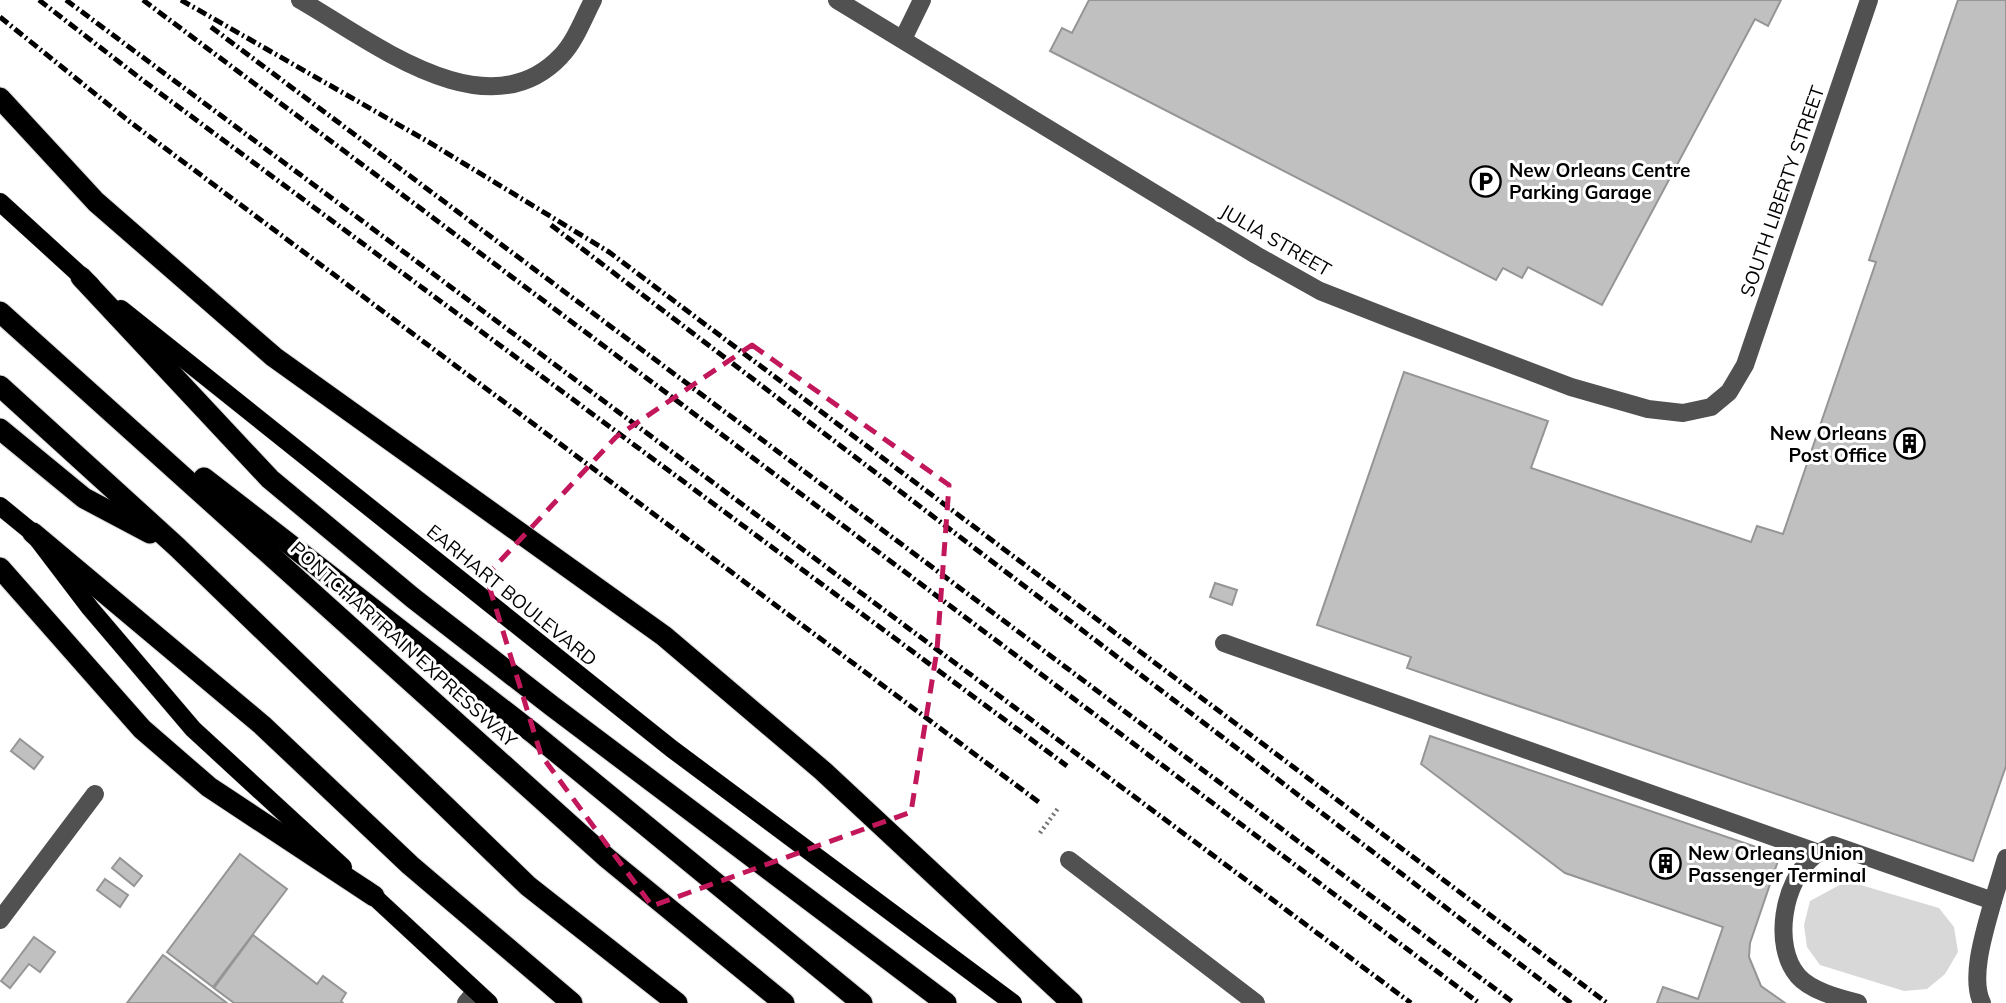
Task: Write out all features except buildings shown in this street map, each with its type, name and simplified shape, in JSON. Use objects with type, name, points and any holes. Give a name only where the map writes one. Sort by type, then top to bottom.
[{"type":"highway","points":[[0,98],[96,202],[274,357],[664,636],[823,771],[1072,1003]]},
{"type":"highway","points":[[81,277],[270,479],[413,598],[668,795],[946,1003]]},
{"type":"highway","name":"PONTCHARTRAIN EXPRESSWAY","points":[[0,312],[607,858],[783,1003]]},
{"type":"highway","points":[[53,361],[533,733],[862,1003]]},
{"type":"highway","points":[[0,386],[177,547],[528,886],[677,1003]]},
{"type":"highway","points":[[0,429],[84,498],[177,547]]},
{"type":"highway","points":[[33,533],[262,725],[410,865],[572,1003]]},
{"type":"highway","points":[[0,568],[142,729],[209,787],[374,896]]},
{"type":"main road","name":"EARHART BOULEVARD","points":[[0,202],[81,277],[671,749],[1013,1003]]},
{"type":"main road","points":[[0,506],[33,533],[90,608],[193,729],[374,896],[477,999]]},
{"type":"street","points":[[300,0],[427,74],[458,84],[490,87],[516,83],[561,56],[593,0]]},
{"type":"street","name":"JULIA STREET","points":[[837,0],[1256,256],[1320,291],[1571,387],[1648,409],[1683,413],[1711,407],[1729,392]]},
{"type":"street","points":[[903,39],[922,0]]},
{"type":"street","name":"SOUTH LIBERTY STREET","points":[[1729,392],[1745,365],[1869,0]]},
{"type":"street","points":[[1224,643],[1819,853]]},
{"type":"street","points":[[0,920],[95,793]]},
{"type":"street","points":[[1858,1003],[1835,997],[1800,979],[1787,960],[1783,940],[1796,880],[1819,853],[1833,845],[1993,901]]},
{"type":"street","points":[[1982,1003],[1978,995],[1980,950],[2006,858]]},
{"type":"street","points":[[1069,860],[1256,1003]]},
{"type":"path","points":[[1040,833],[1059,807]]},
{"type":"highlighted area","points":[[752,345],[949,485],[937,650],[911,812],[652,906],[541,755],[486,576],[616,437]]},
{"type":"shaded area","points":[[1847,881],[1939,908],[1954,927],[1958,952],[1945,974],[1927,989],[1904,991],[1820,965],[1807,947],[1804,925],[1810,901]]},
{"type":"railway","points":[[39,0],[145,82],[1067,766]]},
{"type":"railway","points":[[66,0],[1411,1003]]},
{"type":"railway","points":[[143,0],[1479,1003]]},
{"type":"railway","points":[[181,0],[427,141],[609,252],[1607,1003]]},
{"type":"railway","points":[[0,17],[130,122],[1040,803]]},
{"type":"railway","points":[[211,27],[1514,1003]]},
{"type":"railway","points":[[551,225],[1571,1003]]},
{"type":"place","name":"New Orleans Centre Parking Garage","points":[[1486,181]]},
{"type":"place","name":"New Orleans Post Office","points":[[1910,444]]},
{"type":"place","name":"New Orleans Union Passenger Terminal","points":[[1665,864]]}]
